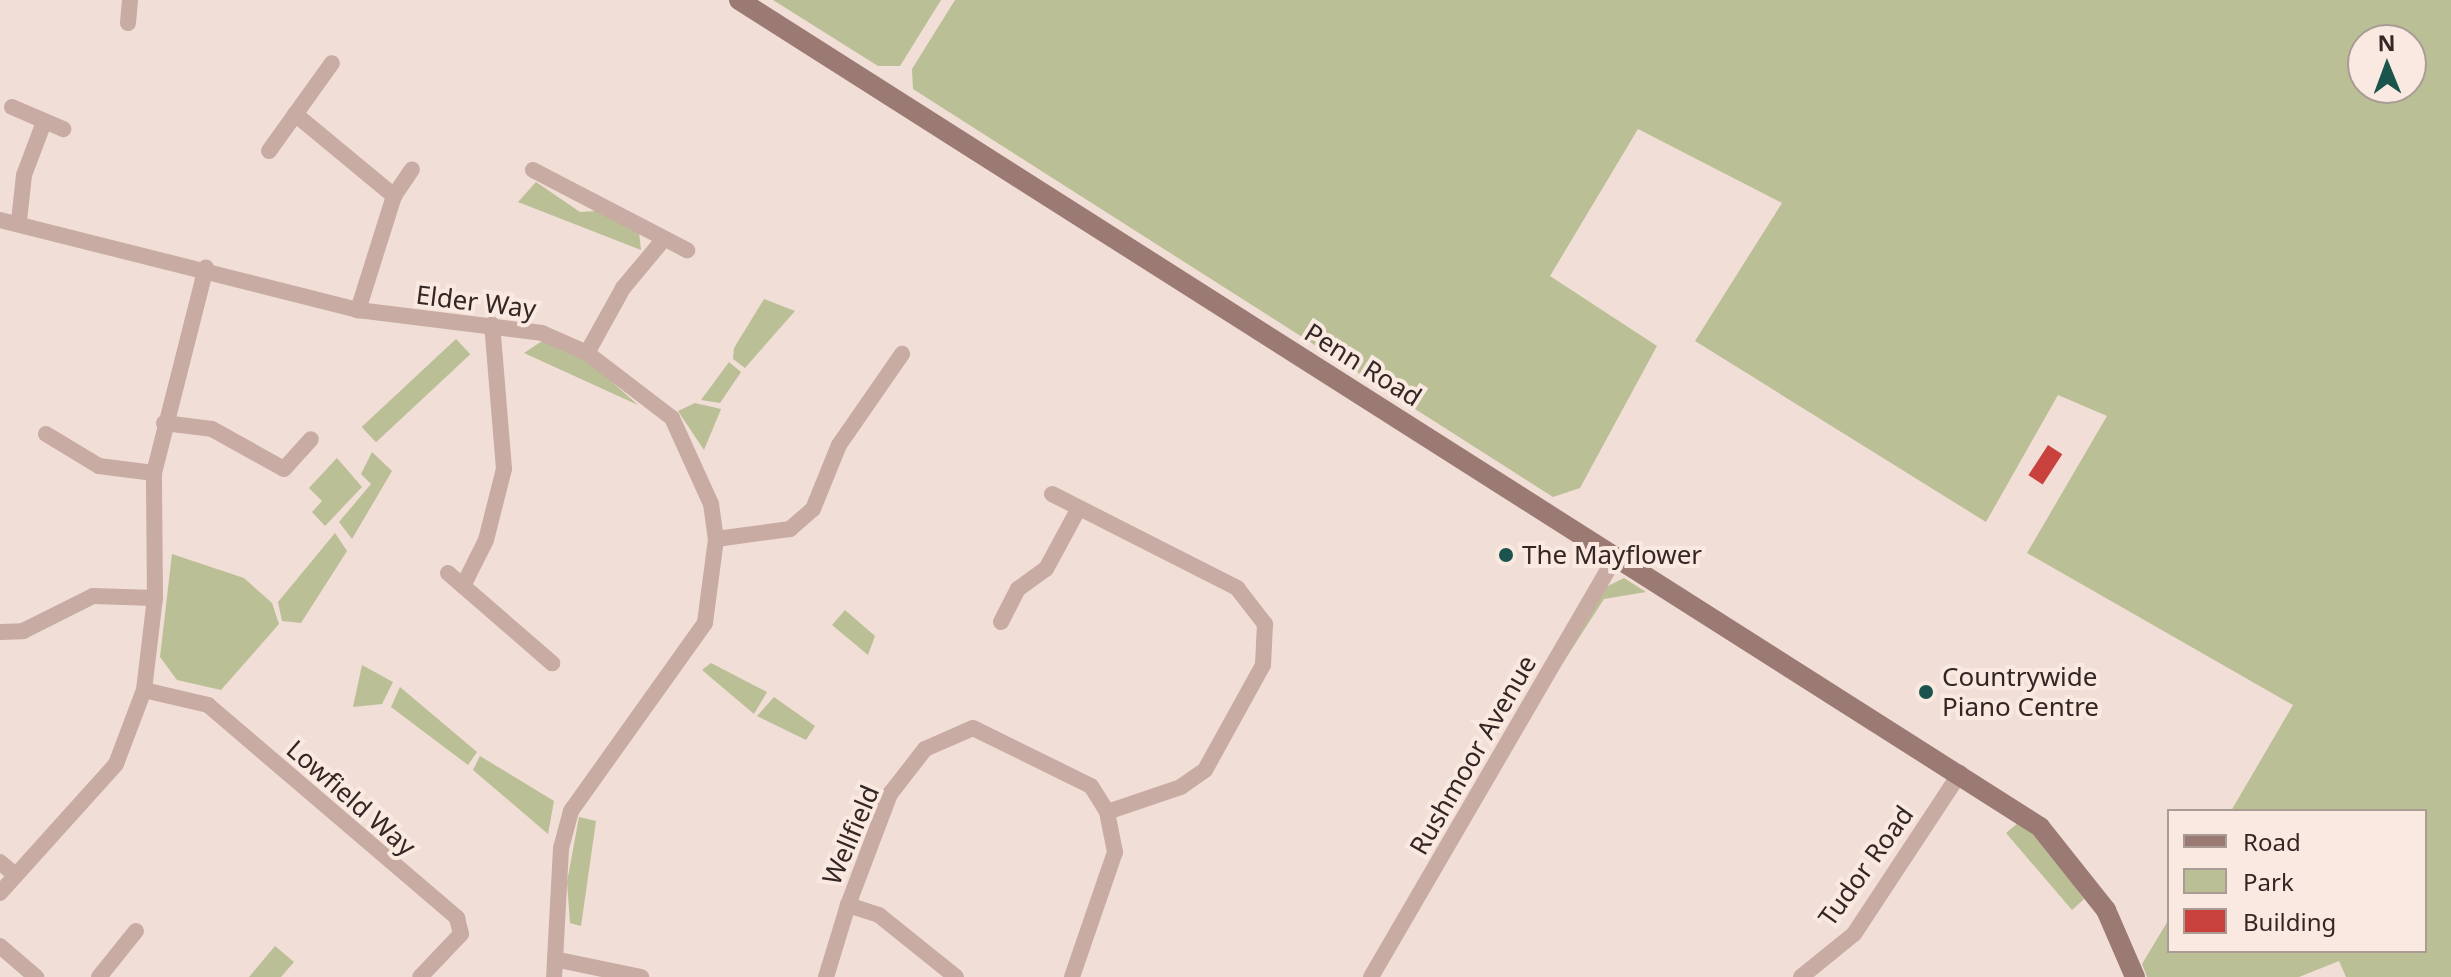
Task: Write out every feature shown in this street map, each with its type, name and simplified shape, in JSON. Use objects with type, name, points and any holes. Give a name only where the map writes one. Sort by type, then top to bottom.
[{"type":"main road","name":"Penn Road","points":[[739,0],[1960,773],[2063,848],[2106,910],[2135,977]]},
{"type":"street","points":[[128,23],[130,0]]},
{"type":"street","points":[[269,151],[332,63]]},
{"type":"street","points":[[12,107],[63,129]]},
{"type":"street","points":[[295,114],[394,196]]},
{"type":"street","points":[[19,221],[24,175],[44,122]]},
{"type":"street","points":[[358,310],[394,196],[412,169]]},
{"type":"street","points":[[533,170],[687,250]]},
{"type":"street","name":"Elder Way","points":[[0,220],[19,221],[206,267],[358,310],[492,324],[542,333],[587,353],[672,418],[711,504],[716,539],[705,623],[571,811],[561,849],[559,960],[554,977]]},
{"type":"street","points":[[587,353],[623,288],[664,239]]},
{"type":"street","points":[[0,893],[116,764],[144,690],[155,598],[154,473],[164,423],[206,267]]},
{"type":"street","points":[[463,586],[486,540],[504,469],[492,324]]},
{"type":"street","points":[[716,539],[790,529],[813,509],[839,445],[902,354]]},
{"type":"street","points":[[164,423],[212,429],[284,469],[311,439]]},
{"type":"street","points":[[46,434],[99,466],[154,473]]},
{"type":"street","points":[[1052,494],[1237,588],[1265,624],[1263,665],[1205,770],[1181,787],[1107,812]]},
{"type":"street","points":[[1001,622],[1018,589],[1046,569],[1079,508]]},
{"type":"street","name":"Rushmoor Avenue","points":[[1371,977],[1616,556]]},
{"type":"street","points":[[448,573],[552,663]]},
{"type":"street","points":[[0,632],[23,631],[93,596],[155,598]]},
{"type":"street","name":"Lowfield Way","points":[[144,690],[208,705],[457,918],[461,934],[420,977]]},
{"type":"street","name":"Wellfield","points":[[826,977],[848,905],[890,794],[925,749],[973,728],[1091,786],[1107,812],[1115,852],[1072,977]]},
{"type":"street","name":"Tudor Road","points":[[1801,977],[1854,934],[1960,773]]},
{"type":"street","points":[[0,862],[15,875]]},
{"type":"street","name":"Wellfield","points":[[848,905],[879,915],[956,977]]},
{"type":"street","points":[[99,977],[136,931]]},
{"type":"street","points":[[0,946],[36,977]]},
{"type":"street","points":[[559,960],[641,977]]},
{"type":"green space","points":[[773,0],[941,0],[900,66],[878,66]]},
{"type":"green space","points":[[955,0],[2451,0],[2451,977],[2346,977],[2339,961],[2299,977],[2147,977],[2142,964],[2167,922],[2167,953],[2427,953],[2427,809],[2232,809],[2293,705],[2027,553],[2107,416],[2058,395],[1986,522],[1695,341],[1782,203],[1638,129],[1550,276],[1657,346],[1580,488],[1553,497],[913,89],[912,69]]},
{"type":"green space","points":[[536,182],[580,212],[596,211],[639,232],[641,250],[518,202]]},
{"type":"green space","points":[[764,299],[795,311],[745,368],[733,359],[734,348]]},
{"type":"green space","points":[[456,339],[470,354],[376,442],[362,427]]},
{"type":"green space","points":[[542,341],[587,360],[638,405],[524,353]]},
{"type":"green space","points":[[729,362],[741,372],[720,403],[701,400]]},
{"type":"green space","points":[[695,403],[721,409],[704,450],[678,411]]},
{"type":"green space","points":[[372,452],[392,471],[352,539],[339,522],[371,484],[361,474]]},
{"type":"green space","points":[[337,458],[362,487],[325,526],[312,512],[322,501],[309,488]]},
{"type":"green space","points":[[335,533],[347,551],[301,623],[282,621],[278,602]]},
{"type":"green space","points":[[172,554],[244,578],[272,603],[279,624],[221,690],[177,680],[160,657]]},
{"type":"green space","points":[[1624,578],[1646,592],[1604,599],[1557,672],[1606,587]]},
{"type":"green space","points":[[845,610],[875,636],[868,655],[832,625]]},
{"type":"green space","points":[[711,663],[767,692],[754,714],[702,670]]},
{"type":"green space","points":[[362,665],[393,682],[382,704],[353,707]]},
{"type":"green space","points":[[400,687],[477,752],[468,765],[391,707]]},
{"type":"green space","points":[[774,697],[815,726],[806,740],[757,716]]},
{"type":"green space","points":[[480,756],[554,801],[548,834],[473,770]]},
{"type":"green space","points":[[579,817],[596,821],[581,926],[570,923],[567,882]]},
{"type":"green space","points":[[2018,823],[2048,846],[2084,899],[2072,910],[2006,833]]},
{"type":"green space","points":[[275,946],[294,962],[281,977],[249,977]]},
{"type":"building","points":[[2048,445],[2062,454],[2043,484],[2028,475]]},
{"type":"place","name":"The Mayflower","points":[[1506,555]]},
{"type":"place","name":"Countrywide Piano Centre","points":[[1926,692]]}]
